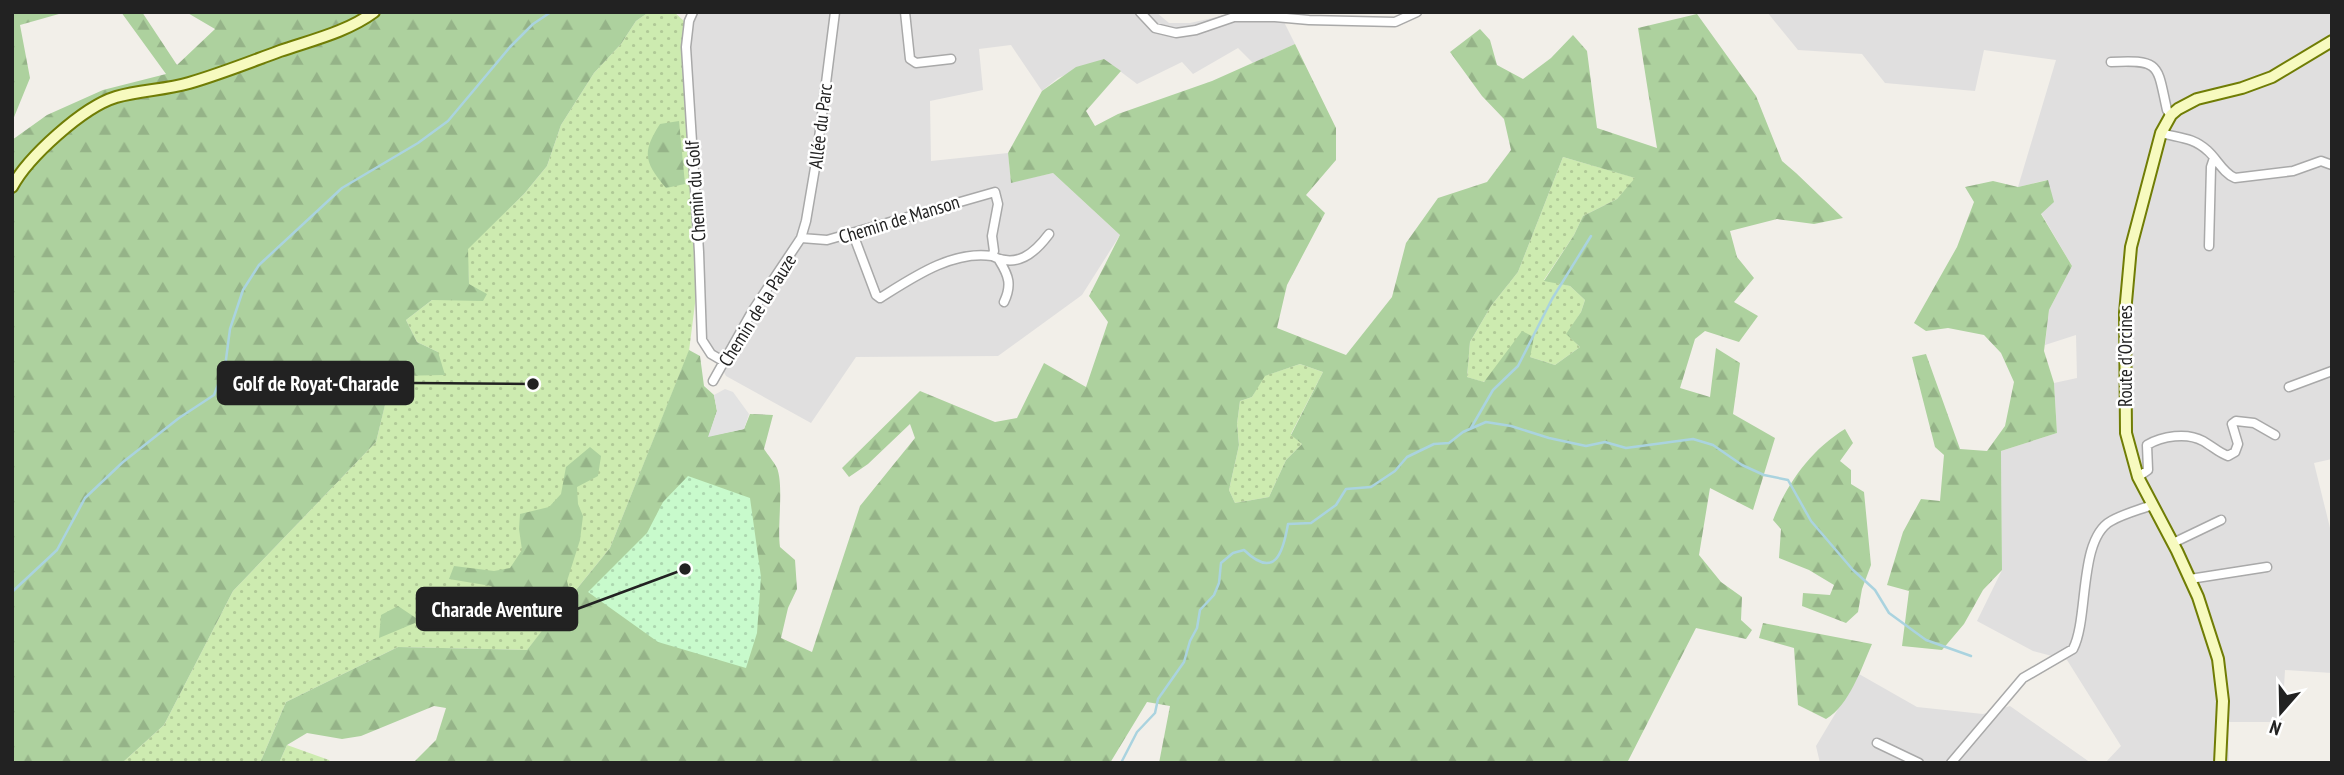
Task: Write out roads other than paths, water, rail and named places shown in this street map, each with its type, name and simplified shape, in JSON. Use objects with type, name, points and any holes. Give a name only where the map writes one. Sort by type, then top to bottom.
[{"type":"main road","points":[[12,187],[36,157],[94,107],[117,97],[189,83],[342,30],[374,12]]},
{"type":"main road","points":[[2171,115],[2197,99],[2262,82],[2332,41]]},
{"type":"main road","name":"Route d'Orcines","points":[[2171,115],[2161,133],[2132,244],[2127,279],[2124,326],[2126,433],[2138,477],[2173,542],[2211,633],[2222,675],[2220,763]]},
{"type":"street","name":"Chemin du Golf","points":[[693,12],[689,21],[686,47],[702,340],[711,354],[723,361]]},
{"type":"street","name":"Allée du Parc","points":[[801,238],[816,162],[835,12]]},
{"type":"street","points":[[905,12],[910,59],[916,63],[951,59]]},
{"type":"street","points":[[1140,12],[1155,28],[1176,33],[1250,16],[1399,21],[1417,12]]},
{"type":"street","points":[[2111,62],[2151,64],[2158,70],[2167,110],[2171,115]]},
{"type":"street","points":[[2161,133],[2191,139],[2235,178],[2293,171],[2321,161],[2332,165]]},
{"type":"street","points":[[2209,246],[2211,167],[2214,158]]},
{"type":"street","name":"Chemin de Manson","points":[[801,238],[827,240],[853,234],[995,192],[998,204],[992,236],[995,258]]},
{"type":"street","points":[[853,234],[876,295],[880,298],[920,273],[956,260],[982,254],[1016,261],[1028,257],[1040,247],[1049,234]]},
{"type":"street","name":"Chemin de la Pauze","points":[[713,381],[753,310],[801,238]]},
{"type":"street","points":[[995,258],[1007,273],[1009,290],[1003,302]]},
{"type":"street","points":[[2289,387],[2332,371]]},
{"type":"street","points":[[2138,477],[2148,470],[2146,449],[2153,441],[2189,436],[2228,456],[2235,452],[2238,444],[2232,426],[2236,421],[2254,423],[2275,435]]},
{"type":"street","points":[[1951,763],[2023,678],[2073,649],[2082,623],[2087,569],[2101,531],[2111,521],[2152,505]]},
{"type":"street","points":[[2173,542],[2221,520]]},
{"type":"street","points":[[2190,579],[2267,566]]},
{"type":"street","points":[[1877,743],[1919,763]]},
{"type":"waterway","points":[[12,592],[57,550],[85,498],[123,462],[179,418],[214,395],[225,367],[230,329],[243,290],[259,265],[342,188],[418,143],[448,121],[510,47],[533,24],[551,12]]},
{"type":"waterway","points":[[1471,428],[1493,390],[1518,366],[1552,299],[1591,236]]},
{"type":"waterway","points":[[1121,763],[1137,732],[1155,713],[1158,699],[1184,662],[1197,628],[1200,610],[1214,595],[1219,583],[1221,563],[1233,553],[1244,550],[1255,559],[1270,563],[1280,553],[1288,524],[1311,523],[1336,505],[1346,489],[1371,487],[1395,471],[1407,457],[1434,444],[1449,443],[1463,432],[1486,422],[1586,446],[1605,442],[1626,448],[1693,439],[1713,445],[1742,465],[1764,475],[1788,480],[1811,521],[1853,570],[1875,590],[1889,613],[1926,640],[1971,656]]},
{"type":"place","name":"Golf de Royat-Charade","points":[[533,384]]},
{"type":"place","name":"Charade Aventure","points":[[685,569]]}]
